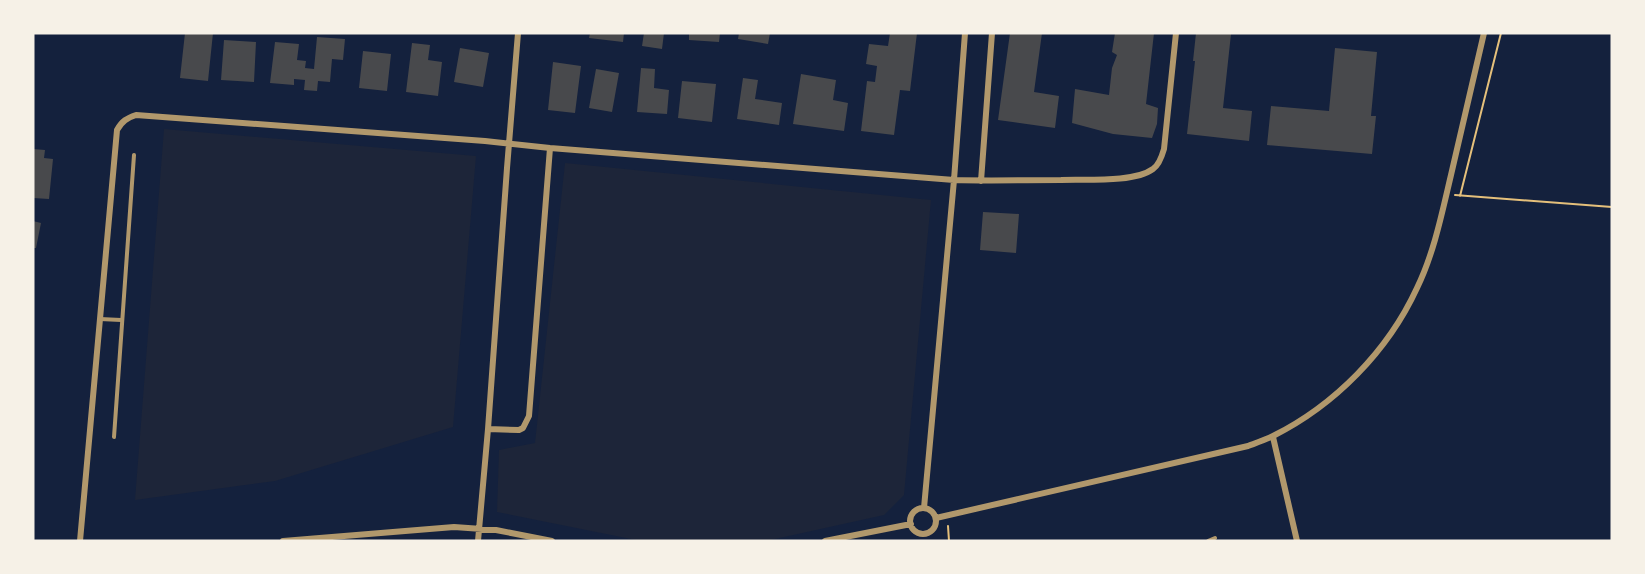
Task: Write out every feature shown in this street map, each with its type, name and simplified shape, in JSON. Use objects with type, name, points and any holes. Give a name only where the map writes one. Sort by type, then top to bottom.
[{"type":"street","points":[[478,541],[518,33]]},
{"type":"street","points":[[924,508],[965,33]]},
{"type":"street","points":[[981,181],[992,33]]},
{"type":"street","points":[[80,541],[117,130],[121,122],[128,117],[136,115],[509,143],[954,180],[1113,179],[1143,174],[1155,168],[1160,160],[1164,149],[1176,33]]},
{"type":"street","points":[[936,518],[1248,446],[1273,437],[1331,399],[1370,359],[1403,315],[1418,288],[1430,255],[1446,195],[1484,33]]},
{"type":"street","points":[[488,429],[519,430],[523,428],[529,416],[550,148]]},
{"type":"street","points":[[1273,437],[1297,541]]},
{"type":"street","points":[[924,508],[930,510],[936,518],[934,527],[922,538],[910,524],[913,513],[924,508]]},
{"type":"street","points":[[825,541],[910,524]]},
{"type":"street","points":[[283,541],[454,527],[496,530],[552,541]]},
{"type":"lane","points":[[114,437],[134,155]]},
{"type":"lane","points":[[100,319],[122,320]]},
{"type":"lane","points":[[1208,541],[1215,538]]},
{"type":"path","points":[[1460,196],[1501,33]]},
{"type":"path","points":[[1446,195],[1612,207]]},
{"type":"path","points":[[948,516],[949,541]]},
{"type":"shaded area","points":[[164,129],[476,156],[453,427],[275,481],[135,500]]},
{"type":"shaded area","points":[[565,163],[931,200],[904,495],[884,515],[766,541],[641,541],[497,512],[499,450],[535,443]]},
{"type":"building","points":[[185,33],[213,33],[208,81],[180,78]]},
{"type":"building","points":[[590,33],[624,33],[623,42],[589,38]]},
{"type":"building","points":[[644,33],[664,33],[662,49],[642,46]]},
{"type":"building","points":[[689,33],[720,33],[719,42],[689,40]]},
{"type":"building","points":[[739,33],[770,33],[768,44],[738,39]]},
{"type":"building","points":[[890,33],[917,33],[910,91],[900,90],[894,135],[861,131],[867,81],[875,82],[877,66],[866,64],[869,44],[888,46]]},
{"type":"building","points":[[1010,33],[1042,33],[1034,92],[1059,96],[1055,128],[998,120]]},
{"type":"building","points":[[1115,33],[1154,33],[1146,104],[1158,108],[1157,124],[1152,138],[1113,134],[1072,123],[1075,89],[1109,95],[1112,68],[1117,55],[1112,52]]},
{"type":"building","points":[[1196,33],[1231,34],[1223,108],[1252,111],[1249,141],[1187,134]]},
{"type":"building","points":[[317,37],[345,39],[343,60],[332,59],[330,82],[318,81],[317,91],[304,90],[305,80],[294,79],[294,85],[270,83],[275,42],[299,44],[297,60],[306,61],[305,68],[314,69]]},
{"type":"building","points":[[224,40],[256,42],[254,82],[221,80]]},
{"type":"building","points":[[412,43],[430,45],[428,60],[442,62],[438,96],[406,92]]},
{"type":"building","points":[[460,48],[489,53],[483,87],[454,82]]},
{"type":"building","points":[[1335,48],[1377,52],[1371,116],[1376,116],[1372,154],[1267,145],[1271,106],[1329,111]]},
{"type":"building","points":[[363,51],[391,54],[387,91],[359,88]]},
{"type":"building","points":[[553,62],[581,66],[575,113],[548,110]]},
{"type":"building","points":[[641,68],[655,69],[654,88],[669,90],[667,114],[637,112]]},
{"type":"building","points":[[596,69],[619,73],[612,112],[589,108]]},
{"type":"building","points":[[801,74],[836,80],[833,100],[848,103],[844,131],[793,124]]},
{"type":"building","points":[[743,78],[758,80],[755,99],[782,103],[779,125],[737,119]]},
{"type":"building","points":[[682,81],[716,84],[712,122],[678,118]]},
{"type":"building","points":[[33,149],[45,150],[44,158],[53,159],[49,199],[33,198]]},
{"type":"building","points":[[983,212],[1019,214],[1016,253],[980,250]]},
{"type":"building","points":[[33,221],[41,223],[36,248],[33,248]]}]
